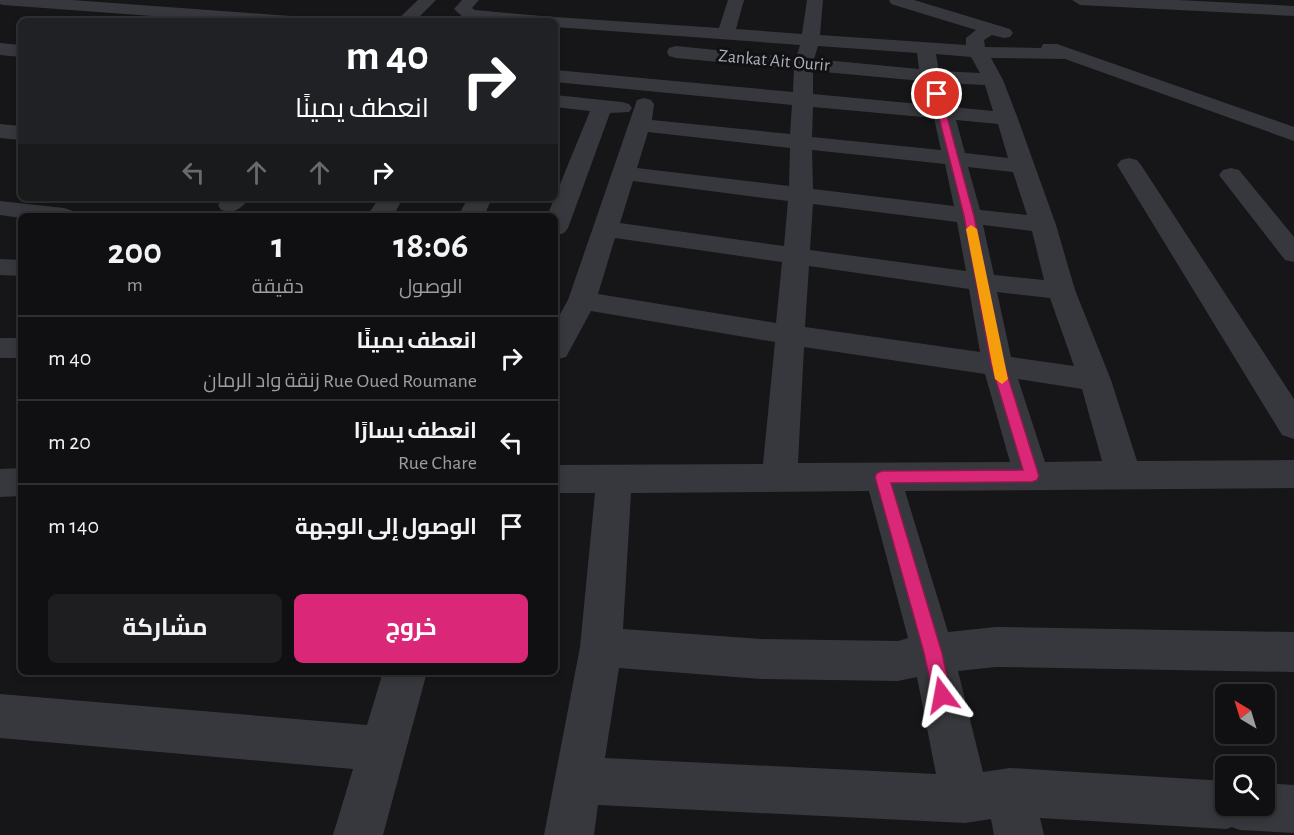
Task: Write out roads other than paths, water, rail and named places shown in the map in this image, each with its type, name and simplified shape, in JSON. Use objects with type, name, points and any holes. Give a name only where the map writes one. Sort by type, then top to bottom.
[{"type":"street","points":[[3,0],[69,2],[255,18]]},
{"type":"street","points":[[408,18],[428,0]]},
{"type":"street","points":[[471,0],[462,9],[471,15],[547,18]]},
{"type":"street","points":[[726,33],[736,0]]},
{"type":"street","points":[[779,478],[801,195],[801,143],[807,51],[815,0]]},
{"type":"street","points":[[897,0],[985,40],[1072,54],[1290,129]]},
{"type":"street","points":[[1080,0],[1220,4],[1294,11]]},
{"type":"street","points":[[637,27],[646,9]]},
{"type":"street","points":[[558,19],[637,27],[667,40],[726,33],[807,51],[926,48],[985,40]]},
{"type":"street","points":[[558,344],[582,300],[667,40]]},
{"type":"street","name":"Zankat Ait Ourir","points":[[667,40],[807,51],[930,76],[993,80]]},
{"type":"street","points":[[985,40],[993,80],[1023,166],[1061,290],[1095,380],[1124,475]]},
{"type":"street","points":[[926,48],[930,76],[943,112],[969,216],[997,364],[1032,476]]},
{"type":"street","points":[[0,49],[18,51]]},
{"type":"street","points":[[558,76],[1007,118]]},
{"type":"street","points":[[558,101],[602,105],[641,117],[801,143],[1023,166]]},
{"type":"street","points":[[558,220],[602,105]]},
{"type":"street","points":[[0,131],[18,133]]},
{"type":"street","points":[[1129,165],[1294,426]]},
{"type":"street","points":[[624,173],[1042,225]]},
{"type":"street","points":[[1231,175],[1294,254]]},
{"type":"street","points":[[0,208],[40,213]]},
{"type":"street","points":[[605,229],[982,282],[1061,290]]},
{"type":"street","points":[[0,267],[18,268]]},
{"type":"street","points":[[582,300],[791,335],[1095,380]]},
{"type":"street","points":[[0,348],[18,348]]},
{"type":"street","points":[[558,479],[1294,474]]},
{"type":"street","points":[[882,477],[933,653],[998,809]]},
{"type":"street","points":[[569,835],[601,647],[614,479]]},
{"type":"street","points":[[601,647],[761,658],[872,661],[898,661],[933,653],[996,647],[1294,652]]},
{"type":"street","points":[[358,835],[404,675]]},
{"type":"street","points":[[0,716],[383,749]]},
{"type":"street","points":[[579,780],[998,809],[1215,805]]},
{"type":"street","points":[[1275,808],[1294,809]]}]
